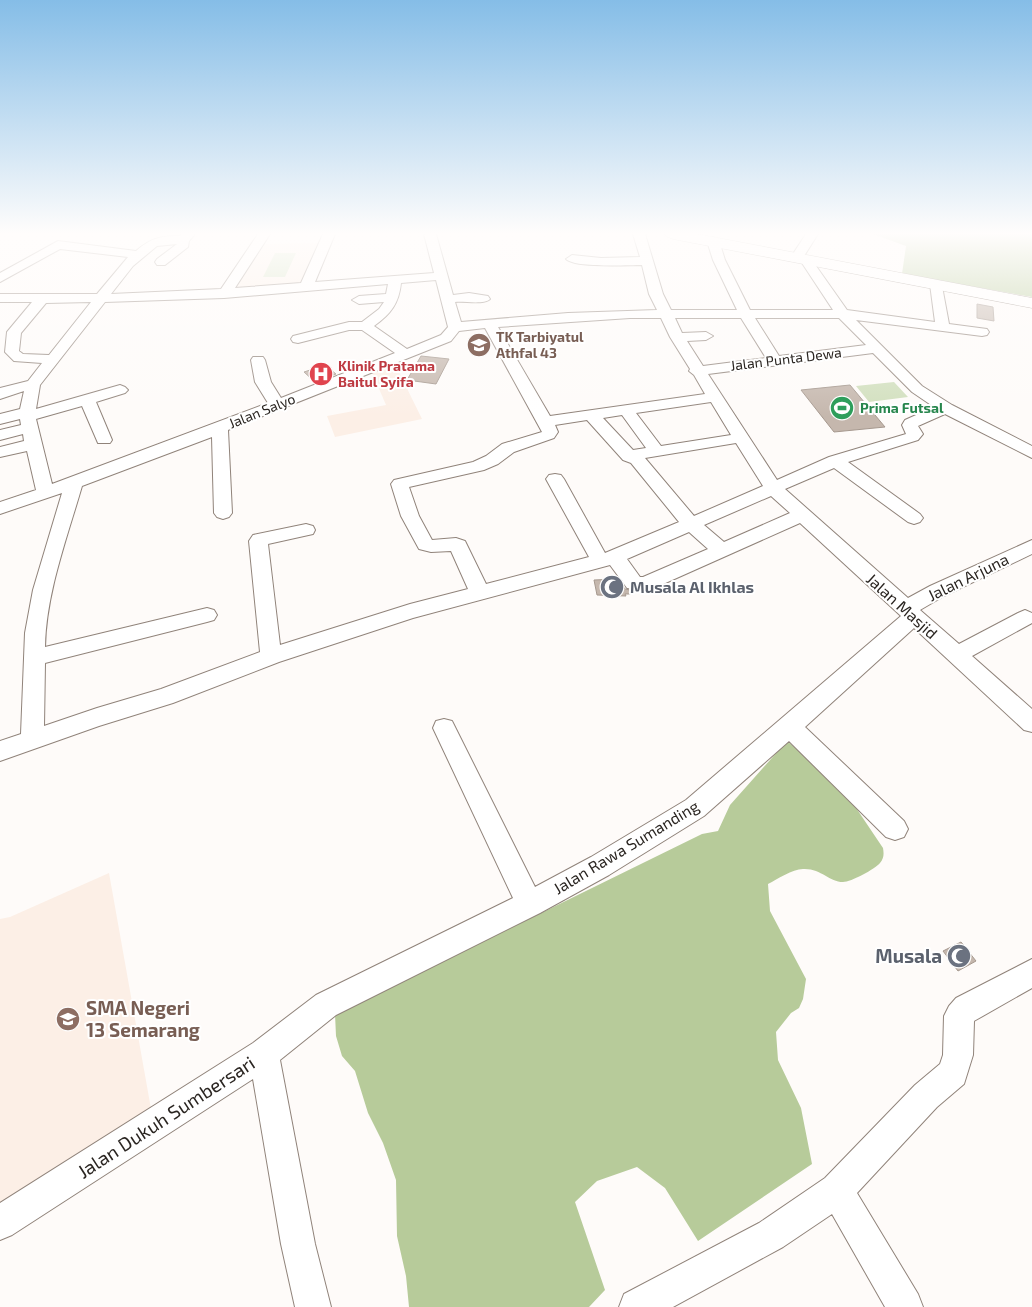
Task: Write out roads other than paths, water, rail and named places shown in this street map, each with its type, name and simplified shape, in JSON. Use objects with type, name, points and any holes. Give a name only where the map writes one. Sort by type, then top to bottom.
[{"type":"main road","points":[[995,295],[1032,302]]},
{"type":"street","points":[[46,493],[29,425],[33,384],[104,295]]},
{"type":"street","points":[[0,298],[42,299],[194,295]]},
{"type":"street","points":[[447,295],[455,327],[568,316],[745,313],[843,314],[982,332]]},
{"type":"street","name":"Jalan Masjid","points":[[656,295],[696,371],[773,488],[1032,723]]},
{"type":"street","points":[[736,295],[745,313],[776,361]]},
{"type":"street","points":[[829,295],[843,314],[917,389],[946,408],[1032,453]]},
{"type":"street","points":[[938,295],[943,326]]},
{"type":"street","points":[[359,300],[393,297],[393,301],[382,314],[365,326]]},
{"type":"street","points":[[448,299],[469,297],[483,299]]},
{"type":"street","points":[[42,299],[14,332],[12,352],[19,358],[53,359]]},
{"type":"street","points":[[480,593],[456,544],[426,545],[409,514],[400,484],[487,462],[508,448],[548,435],[550,432],[489,323]]},
{"type":"street","points":[[298,339],[349,326],[365,326],[405,354]]},
{"type":"street","name":"Jalan Salyo","points":[[0,508],[74,483],[220,428],[446,338],[455,327]]},
{"type":"street","points":[[677,337],[706,336]]},
{"type":"street","name":"Jalan Punta Dewa","points":[[696,371],[876,348]]},
{"type":"street","points":[[258,360],[263,382],[277,405]]},
{"type":"street","points":[[0,394],[7,390],[33,384]]},
{"type":"street","points":[[0,435],[29,425],[87,400],[120,390]]},
{"type":"street","points":[[546,422],[713,396]]},
{"type":"street","points":[[87,400],[104,440]]},
{"type":"street","points":[[0,751],[97,717],[165,697],[271,656],[410,611],[608,560],[835,461],[912,437],[915,434],[910,425],[911,423],[946,408]]},
{"type":"street","points":[[626,410],[657,452]]},
{"type":"street","points":[[591,415],[629,456],[637,459],[691,524],[721,550]]},
{"type":"street","points":[[0,419],[29,425]]},
{"type":"street","points":[[0,452],[29,425]]},
{"type":"street","points":[[220,428],[223,513]]},
{"type":"street","points":[[629,456],[740,438]]},
{"type":"street","points":[[835,461],[914,518]]},
{"type":"street","points":[[554,479],[608,560],[634,583],[641,584],[802,515]]},
{"type":"street","points":[[32,739],[35,634],[42,590],[74,483]]},
{"type":"street","points":[[271,656],[258,541],[268,536],[306,530]]},
{"type":"street","name":"Jalan Arjuna","points":[[909,613],[937,591],[1032,546]]},
{"type":"street","name":"Jalan Rawa Sumanding","points":[[326,1005],[530,904],[600,866],[695,808],[790,727],[909,613]]},
{"type":"street","points":[[34,658],[207,615]]},
{"type":"street","points":[[956,656],[1025,618]]},
{"type":"street","points":[[790,727],[895,829]]},
{"type":"street","points":[[444,728],[530,904]]},
{"type":"street","points":[[637,1307],[771,1235],[837,1190],[926,1096],[953,1073],[958,1054],[959,1016],[966,1008],[1032,973]]},
{"type":"street","name":"Jalan Dukuh Sumbersari","points":[[0,1223],[264,1054],[326,1005]]},
{"type":"street","points":[[264,1054],[298,1244],[314,1307]]},
{"type":"street","points":[[837,1190],[906,1307]]},
{"type":"place","name":"TK Tarbiyatul Athfal 43","points":[[479,345]]},
{"type":"place","name":"Klinik Pratama Baitul Syifa","points":[[321,374]]},
{"type":"place","name":"Prima Futsal","points":[[842,408]]},
{"type":"place","name":"Musala Al Ikhlas","points":[[612,587]]},
{"type":"place","name":"Musala","points":[[959,956]]},
{"type":"place","name":"SMA Negeri 13 Semarang","points":[[68,1019]]}]
